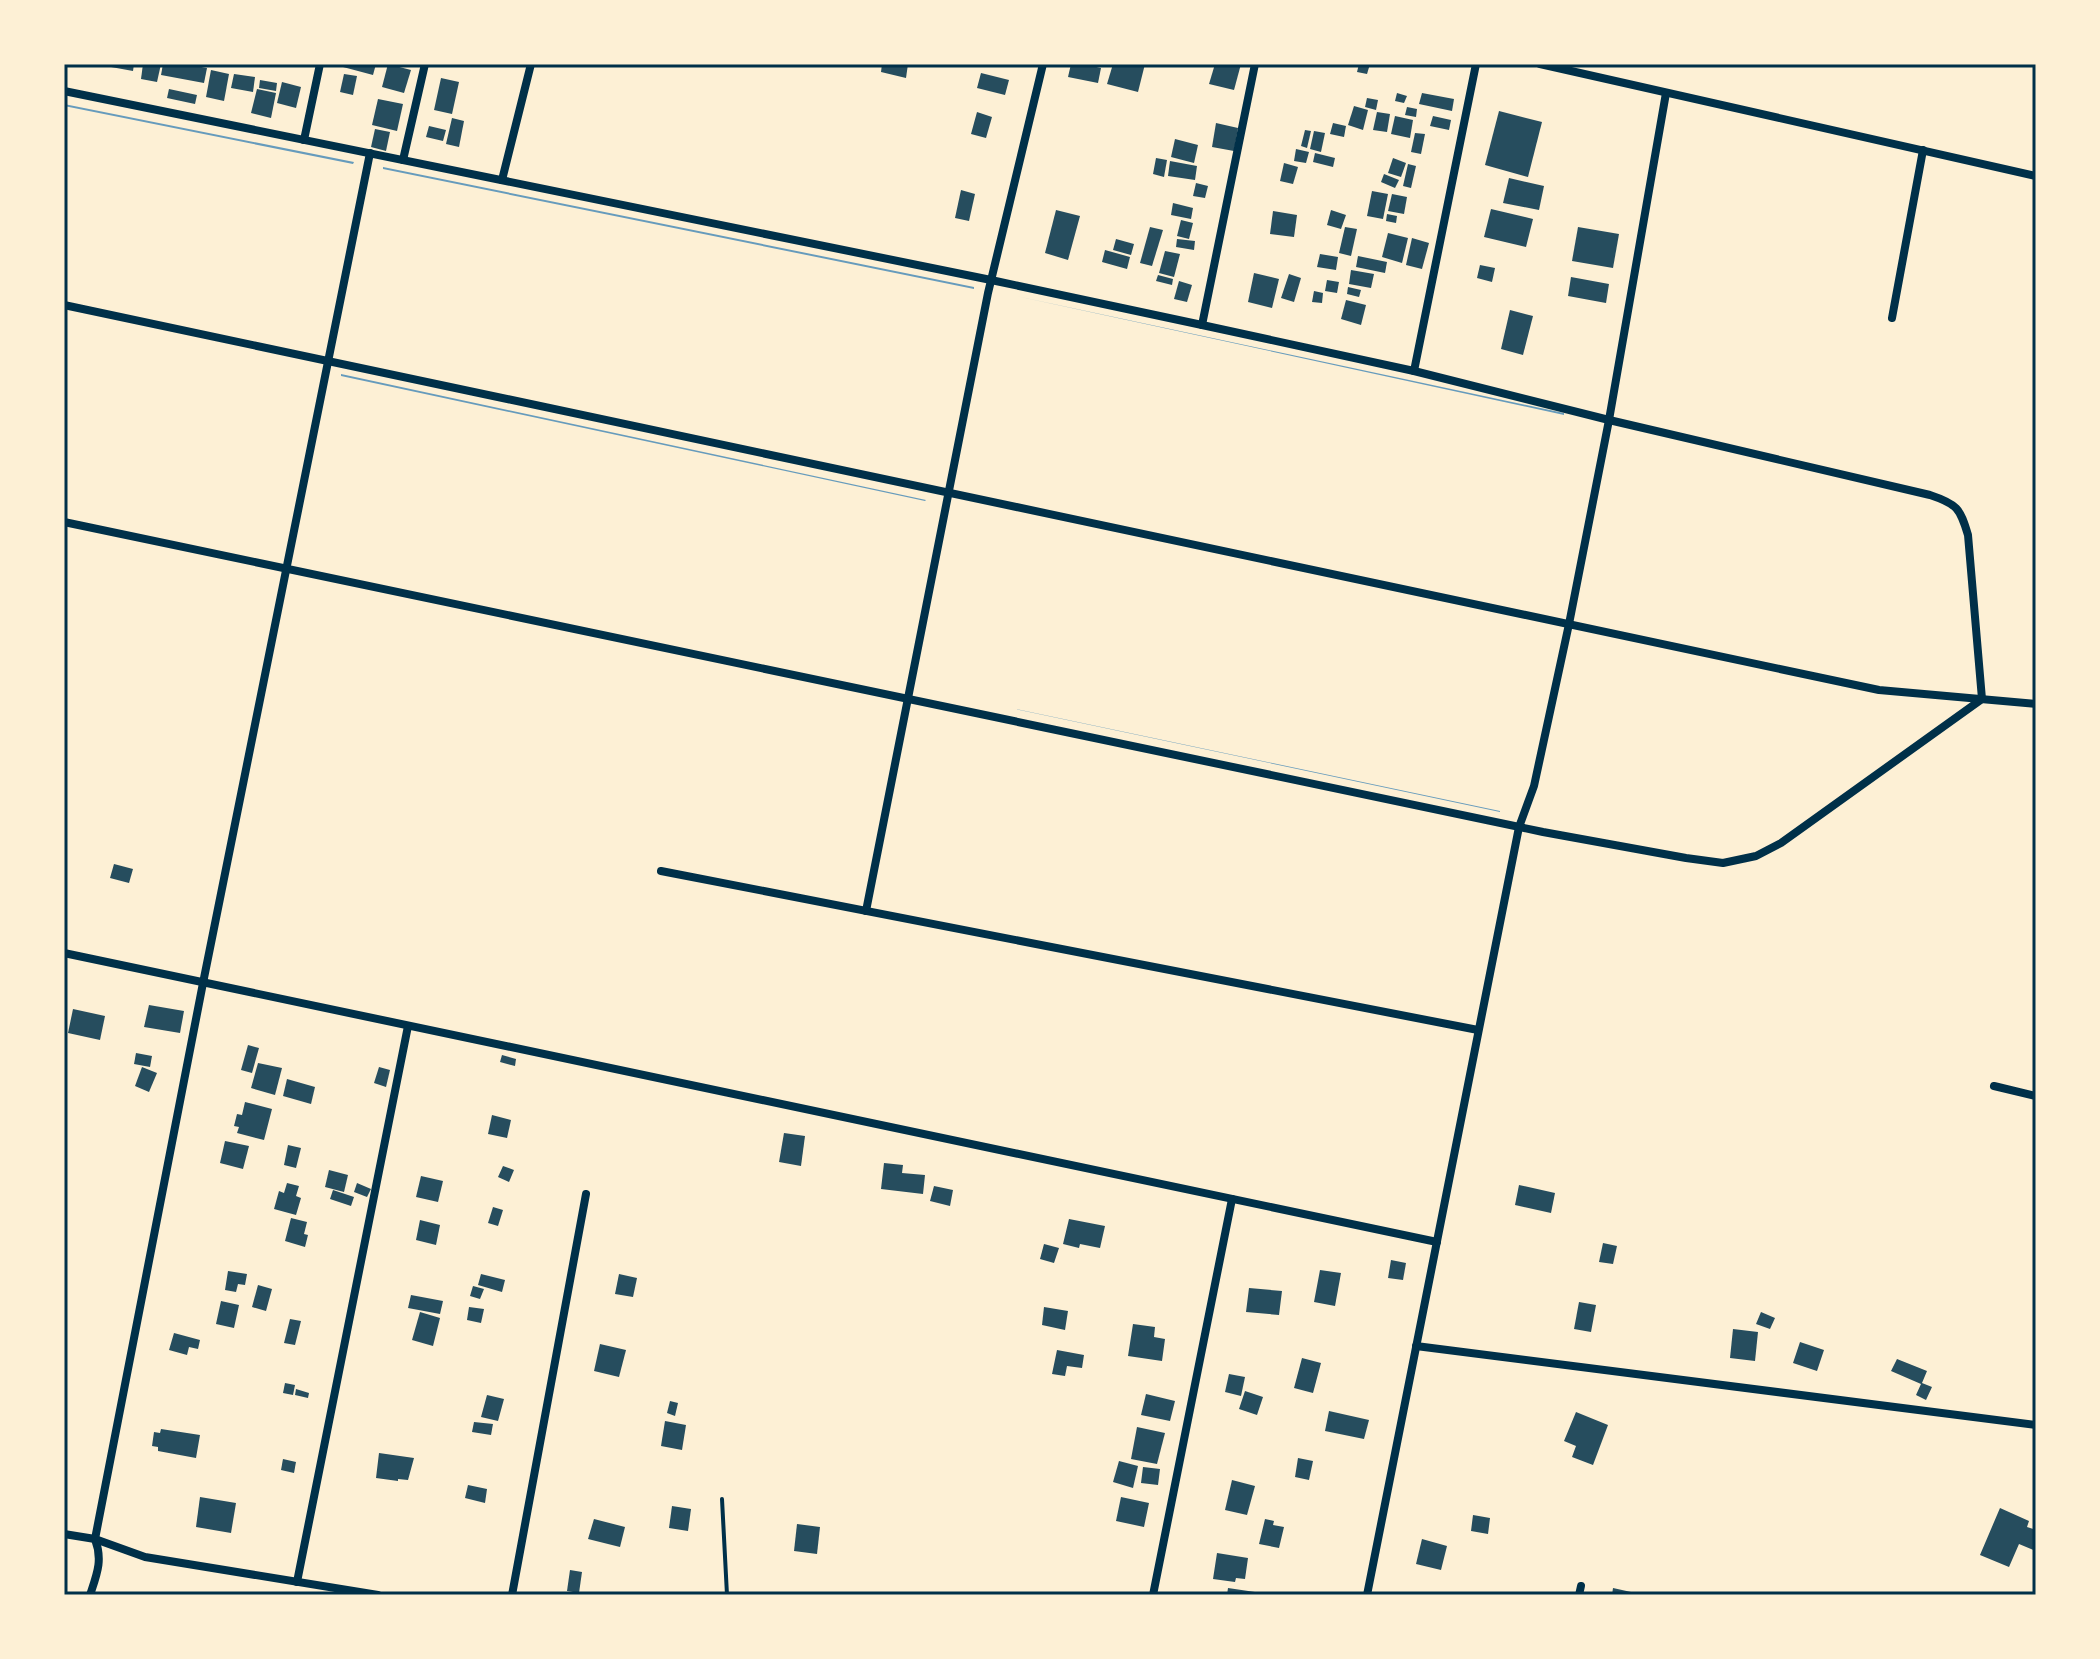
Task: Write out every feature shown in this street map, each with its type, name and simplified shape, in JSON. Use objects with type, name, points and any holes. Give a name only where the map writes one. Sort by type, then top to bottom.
[{"type":"street","points":[[304,140],[320,64]]},
{"type":"street","points":[[403,160],[425,64]]},
{"type":"street","points":[[502,180],[531,64]]},
{"type":"street","points":[[866,911],[991,280],[1043,64]]},
{"type":"street","points":[[1202,325],[1255,64]]},
{"type":"street","points":[[1414,371],[1476,64]]},
{"type":"street","points":[[1540,64],[2036,176]]},
{"type":"street","points":[[64,91],[1202,325],[1414,371],[1930,495],[1951,502],[1963,518],[1968,535],[1982,699]]},
{"type":"street","points":[[1367,1595],[1519,827],[1534,786],[1569,624],[1609,420],[1666,93]]},
{"type":"street","points":[[1892,318],[1923,150]]},
{"type":"street","points":[[90,1595],[100,1565],[95,1539],[370,153]]},
{"type":"street","points":[[64,305],[1879,690],[2036,704]]},
{"type":"street","points":[[64,522],[1519,827],[1723,863],[1756,856],[1781,843],[1982,699]]},
{"type":"street","points":[[661,871],[1478,1030]]},
{"type":"street","points":[[64,953],[1437,1242]]},
{"type":"street","points":[[297,1582],[408,1026]]},
{"type":"street","points":[[1994,1086],[2036,1096]]},
{"type":"street","points":[[512,1595],[586,1194]]},
{"type":"street","points":[[1153,1595],[1232,1199]]},
{"type":"street","points":[[1416,1346],[2036,1425]]},
{"type":"street","points":[[64,1534],[95,1539],[145,1557],[378,1595]]},
{"type":"lane","points":[[722,1499],[727,1595]]},
{"type":"water","points":[[64,104],[354,162],[353,164]]},
{"type":"water","points":[[383,169],[974,287],[974,289]]},
{"type":"water","points":[[1002,293],[1564,413],[1564,415]]},
{"type":"water","points":[[341,374],[926,500],[341,376]]},
{"type":"water","points":[[921,689],[1500,811],[1500,812]]},
{"type":"building","points":[[112,64],[134,64],[133,71],[111,67]]},
{"type":"building","points":[[143,64],[161,64],[157,82],[141,79]]},
{"type":"building","points":[[163,64],[207,68],[204,83],[161,75]]},
{"type":"building","points":[[344,64],[376,64],[373,75],[343,67]]},
{"type":"building","points":[[388,64],[411,70],[404,93],[382,87]]},
{"type":"building","points":[[882,64],[908,64],[906,78],[881,72]]},
{"type":"building","points":[[1071,64],[1101,68],[1098,83],[1068,77]]},
{"type":"building","points":[[1113,64],[1145,64],[1138,92],[1107,84]]},
{"type":"building","points":[[1215,64],[1241,64],[1234,90],[1209,84]]},
{"type":"building","points":[[1359,64],[1370,64],[1367,74],[1357,72]]},
{"type":"building","points":[[211,70],[229,74],[224,101],[206,97]]},
{"type":"building","points":[[981,73],[1009,80],[1005,95],[977,88]]},
{"type":"building","points":[[234,74],[255,77],[253,92],[231,88]]},
{"type":"building","points":[[344,74],[357,76],[353,95],[340,92]]},
{"type":"building","points":[[441,78],[459,82],[452,114],[434,110]]},
{"type":"building","points":[[260,80],[277,83],[276,91],[259,88]]},
{"type":"building","points":[[282,82],[301,87],[296,108],[277,103]]},
{"type":"building","points":[[169,89],[197,95],[195,104],[167,98]]},
{"type":"building","points":[[257,89],[276,93],[271,118],[251,113]]},
{"type":"building","points":[[1397,93],[1407,96],[1404,103],[1395,101]]},
{"type":"building","points":[[1422,93],[1454,99],[1452,111],[1419,104]]},
{"type":"building","points":[[1367,98],[1378,100],[1376,110],[1365,107]]},
{"type":"building","points":[[378,99],[403,104],[397,131],[372,125]]},
{"type":"building","points":[[1354,106],[1368,110],[1363,130],[1348,125]]},
{"type":"building","points":[[1407,107],[1417,109],[1416,117],[1405,115]]},
{"type":"building","points":[[1499,111],[1542,122],[1528,177],[1485,165]]},
{"type":"building","points":[[977,112],[992,117],[986,138],[971,134]]},
{"type":"building","points":[[1377,112],[1390,114],[1387,132],[1373,130]]},
{"type":"building","points":[[1395,116],[1413,120],[1410,138],[1391,134]]},
{"type":"building","points":[[1433,116],[1451,120],[1449,130],[1430,126]]},
{"type":"building","points":[[452,118],[464,121],[459,147],[446,144]]},
{"type":"building","points":[[1216,123],[1238,128],[1234,151],[1212,147]]},
{"type":"building","points":[[1333,123],[1346,126],[1344,137],[1330,134]]},
{"type":"building","points":[[429,126],[446,130],[443,141],[426,137]]},
{"type":"building","points":[[375,129],[390,132],[386,151],[371,147]]},
{"type":"building","points":[[1305,130],[1311,131],[1307,148],[1301,146]]},
{"type":"building","points":[[1314,131],[1325,133],[1321,152],[1310,149]]},
{"type":"building","points":[[1415,133],[1425,134],[1421,154],[1411,152]]},
{"type":"building","points":[[1175,139],[1198,145],[1194,163],[1171,157]]},
{"type":"building","points":[[1296,149],[1309,152],[1306,163],[1294,161]]},
{"type":"building","points":[[1315,153],[1335,158],[1333,167],[1313,162]]},
{"type":"building","points":[[1156,158],[1167,160],[1164,177],[1153,174]]},
{"type":"building","points":[[1393,158],[1406,163],[1401,177],[1388,173]]},
{"type":"building","points":[[1170,161],[1197,166],[1195,180],[1168,176]]},
{"type":"building","points":[[1284,163],[1298,167],[1293,184],[1280,181]]},
{"type":"building","points":[[1408,164],[1416,166],[1411,188],[1403,186]]},
{"type":"building","points":[[1384,174],[1399,180],[1395,188],[1381,182]]},
{"type":"building","points":[[1509,178],[1544,186],[1539,210],[1503,203]]},
{"type":"building","points":[[1196,183],[1208,186],[1205,198],[1193,196]]},
{"type":"building","points":[[961,190],[975,194],[969,221],[955,218]]},
{"type":"building","points":[[1372,191],[1388,194],[1383,219],[1367,216]]},
{"type":"building","points":[[1392,194],[1407,197],[1404,214],[1388,211]]},
{"type":"building","points":[[1173,203],[1193,208],[1191,219],[1171,215]]},
{"type":"building","points":[[1491,209],[1533,219],[1526,247],[1484,237]]},
{"type":"building","points":[[1056,210],[1080,216],[1068,260],[1045,253]]},
{"type":"building","points":[[1331,210],[1346,215],[1341,229],[1327,225]]},
{"type":"building","points":[[1273,211],[1297,215],[1294,237],[1270,234]]},
{"type":"building","points":[[1387,214],[1397,216],[1396,223],[1386,221]]},
{"type":"building","points":[[1181,220],[1193,223],[1189,239],[1177,236]]},
{"type":"building","points":[[1150,227],[1163,230],[1152,266],[1140,263]]},
{"type":"building","points":[[1345,227],[1357,229],[1351,256],[1339,253]]},
{"type":"building","points":[[1578,227],[1619,234],[1613,268],[1572,261]]},
{"type":"building","points":[[1388,233],[1408,238],[1402,263],[1382,257]]},
{"type":"building","points":[[1412,238],[1429,243],[1422,269],[1406,265]]},
{"type":"building","points":[[1116,239],[1134,244],[1131,255],[1113,250]]},
{"type":"building","points":[[1177,239],[1195,241],[1194,250],[1176,247]]},
{"type":"building","points":[[1105,250],[1130,257],[1127,269],[1102,262]]},
{"type":"building","points":[[1165,251],[1180,254],[1174,277],[1159,273]]},
{"type":"building","points":[[1320,254],[1338,257],[1336,270],[1317,267]]},
{"type":"building","points":[[1358,256],[1387,262],[1385,273],[1356,267]]},
{"type":"building","points":[[1480,265],[1495,268],[1492,282],[1477,278]]},
{"type":"building","points":[[1351,270],[1374,274],[1371,288],[1349,284]]},
{"type":"building","points":[[1254,273],[1279,279],[1272,308],[1248,302]]},
{"type":"building","points":[[1289,274],[1301,278],[1294,302],[1281,298]]},
{"type":"building","points":[[1158,275],[1173,279],[1172,285],[1156,281]]},
{"type":"building","points":[[1571,277],[1609,284],[1606,303],[1568,296]]},
{"type":"building","points":[[1327,280],[1339,282],[1337,293],[1325,291]]},
{"type":"building","points":[[1179,281],[1192,285],[1187,302],[1174,299]]},
{"type":"building","points":[[1348,287],[1361,290],[1359,297],[1347,294]]},
{"type":"building","points":[[1314,291],[1323,293],[1322,303],[1312,302]]},
{"type":"building","points":[[1346,300],[1366,305],[1361,325],[1341,319]]},
{"type":"building","points":[[1510,310],[1533,316],[1523,355],[1501,349]]},
{"type":"building","points":[[114,864],[133,869],[129,883],[110,878]]},
{"type":"building","points":[[149,1005],[184,1011],[180,1033],[144,1027]]},
{"type":"building","points":[[73,1009],[105,1016],[100,1040],[68,1033]]},
{"type":"building","points":[[248,1045],[259,1048],[252,1073],[241,1070]]},
{"type":"building","points":[[136,1053],[152,1056],[150,1067],[134,1064]]},
{"type":"building","points":[[502,1055],[516,1059],[515,1066],[500,1062]]},
{"type":"building","points":[[258,1063],[282,1068],[275,1095],[251,1088]]},
{"type":"building","points":[[142,1067],[157,1073],[149,1092],[135,1086]]},
{"type":"building","points":[[379,1067],[390,1070],[386,1087],[374,1083]]},
{"type":"building","points":[[287,1079],[315,1087],[311,1104],[283,1096]]},
{"type":"building","points":[[245,1102],[272,1109],[264,1140],[237,1133],[239,1127],[234,1126],[237,1114],[242,1115]]},
{"type":"building","points":[[492,1115],[511,1120],[507,1138],[488,1134]]},
{"type":"building","points":[[784,1133],[805,1136],[801,1166],[779,1162]]},
{"type":"building","points":[[225,1141],[249,1146],[243,1169],[220,1163]]},
{"type":"building","points":[[288,1145],[301,1148],[296,1168],[284,1165]]},
{"type":"building","points":[[884,1163],[903,1165],[902,1173],[925,1175],[923,1194],[881,1189]]},
{"type":"building","points":[[503,1166],[514,1170],[509,1182],[498,1177]]},
{"type":"building","points":[[329,1170],[348,1175],[344,1192],[325,1187]]},
{"type":"building","points":[[421,1176],[443,1181],[438,1202],[416,1197]]},
{"type":"building","points":[[287,1183],[299,1186],[296,1196],[301,1198],[296,1215],[274,1209],[279,1191],[284,1193]]},
{"type":"building","points":[[357,1183],[371,1189],[367,1197],[354,1192]]},
{"type":"building","points":[[1519,1185],[1555,1193],[1551,1213],[1515,1205]]},
{"type":"building","points":[[934,1186],[953,1190],[950,1206],[930,1201]]},
{"type":"building","points":[[333,1190],[354,1197],[351,1206],[330,1199]]},
{"type":"building","points":[[493,1207],[503,1210],[498,1226],[488,1223]]},
{"type":"building","points":[[291,1218],[307,1222],[305,1247],[285,1241]]},
{"type":"building","points":[[1069,1219],[1105,1226],[1100,1248],[1063,1244]]},
{"type":"building","points":[[420,1220],[440,1225],[436,1245],[416,1240]]},
{"type":"building","points":[[1603,1243],[1617,1246],[1613,1264],[1599,1262]]},
{"type":"building","points":[[1044,1244],[1059,1248],[1054,1263],[1040,1259]]},
{"type":"building","points":[[1391,1260],[1406,1263],[1403,1280],[1388,1278]]},
{"type":"building","points":[[1320,1270],[1341,1273],[1335,1306],[1314,1302]]},
{"type":"building","points":[[228,1271],[247,1274],[245,1285],[238,1284],[236,1292],[225,1290]]},
{"type":"building","points":[[481,1274],[505,1280],[502,1292],[478,1285]]},
{"type":"building","points":[[619,1274],[637,1278],[633,1297],[615,1294]]},
{"type":"building","points":[[258,1285],[272,1289],[266,1311],[252,1307]]},
{"type":"building","points":[[473,1286],[484,1289],[480,1299],[470,1296]]},
{"type":"building","points":[[1249,1288],[1282,1291],[1279,1315],[1246,1312]]},
{"type":"building","points":[[411,1295],[443,1301],[440,1314],[408,1308]]},
{"type":"building","points":[[221,1301],[239,1305],[234,1328],[216,1324]]},
{"type":"building","points":[[1579,1302],[1596,1305],[1591,1332],[1574,1329]]},
{"type":"building","points":[[469,1307],[484,1309],[481,1323],[467,1320]]},
{"type":"building","points":[[1044,1307],[1068,1311],[1065,1330],[1042,1325]]},
{"type":"building","points":[[420,1312],[440,1318],[433,1346],[412,1340]]},
{"type":"building","points":[[1761,1312],[1775,1318],[1770,1329],[1756,1324]]},
{"type":"building","points":[[290,1319],[301,1321],[295,1345],[284,1343]]},
{"type":"building","points":[[1133,1324],[1155,1327],[1154,1337],[1165,1339],[1162,1361],[1128,1356]]},
{"type":"building","points":[[1733,1329],[1758,1332],[1755,1361],[1730,1358]]},
{"type":"building","points":[[174,1333],[200,1340],[198,1349],[189,1347],[187,1355],[169,1350]]},
{"type":"building","points":[[1800,1342],[1824,1350],[1817,1371],[1793,1363]]},
{"type":"building","points":[[600,1344],[626,1350],[619,1377],[594,1371]]},
{"type":"building","points":[[1057,1350],[1084,1355],[1082,1368],[1067,1366],[1065,1376],[1052,1374]]},
{"type":"building","points":[[1302,1358],[1321,1363],[1313,1393],[1294,1388]]},
{"type":"building","points":[[1897,1359],[1927,1371],[1922,1383],[1932,1387],[1926,1400],[1916,1395],[1921,1384],[1891,1371]]},
{"type":"building","points":[[1229,1374],[1245,1377],[1241,1396],[1225,1392]]},
{"type":"building","points":[[285,1383],[295,1385],[293,1395],[283,1393]]},
{"type":"building","points":[[296,1389],[309,1393],[308,1398],[295,1395]]},
{"type":"building","points":[[1245,1391],[1263,1397],[1257,1415],[1239,1409]]},
{"type":"building","points":[[1146,1394],[1175,1401],[1170,1421],[1141,1415]]},
{"type":"building","points":[[487,1395],[504,1399],[498,1421],[481,1417]]},
{"type":"building","points":[[670,1401],[678,1403],[675,1416],[667,1413]]},
{"type":"building","points":[[1329,1411],[1369,1420],[1364,1439],[1325,1431]]},
{"type":"building","points":[[1576,1412],[1608,1425],[1593,1465],[1572,1457],[1576,1446],[1564,1441]]},
{"type":"building","points":[[665,1421],[686,1425],[682,1450],[661,1446]]},
{"type":"building","points":[[474,1422],[493,1424],[491,1435],[472,1432]]},
{"type":"building","points":[[1137,1427],[1165,1433],[1157,1464],[1131,1459]]},
{"type":"building","points":[[161,1429],[200,1435],[196,1458],[158,1451],[158,1447],[152,1446],[154,1432],[160,1433]]},
{"type":"building","points":[[379,1453],[414,1458],[408,1480],[376,1478]]},
{"type":"building","points":[[1298,1458],[1313,1461],[1309,1480],[1295,1477]]},
{"type":"building","points":[[283,1459],[296,1462],[294,1473],[281,1470]]},
{"type":"building","points":[[1119,1461],[1138,1466],[1133,1488],[1113,1482]]},
{"type":"building","points":[[1143,1467],[1160,1469],[1158,1485],[1141,1483]]},
{"type":"building","points":[[1232,1480],[1255,1486],[1247,1515],[1225,1510]]},
{"type":"building","points":[[468,1485],[487,1489],[485,1503],[465,1498]]},
{"type":"building","points":[[200,1497],[236,1503],[231,1533],[196,1527]]},
{"type":"building","points":[[1121,1497],[1149,1503],[1144,1527],[1116,1521]]},
{"type":"building","points":[[672,1506],[691,1509],[688,1531],[669,1528]]},
{"type":"building","points":[[2000,1508],[2029,1521],[2027,1527],[2036,1530],[2036,1551],[2019,1544],[2009,1567],[1980,1555]]},
{"type":"building","points":[[1473,1515],[1490,1518],[1488,1534],[1471,1531]]},
{"type":"building","points":[[594,1519],[625,1527],[620,1547],[588,1539]]},
{"type":"building","points":[[1265,1519],[1274,1521],[1273,1525],[1284,1527],[1279,1548],[1259,1544]]},
{"type":"building","points":[[797,1524],[820,1527],[817,1554],[794,1551]]},
{"type":"building","points":[[1422,1539],[1447,1546],[1441,1570],[1416,1564]]},
{"type":"building","points":[[1217,1553],[1248,1558],[1245,1579],[1236,1578],[1235,1582],[1213,1579]]},
{"type":"building","points":[[570,1570],[582,1572],[579,1593],[567,1591]]},
{"type":"building","points":[[1228,1588],[1255,1592],[1254,1595],[1227,1595]]},
{"type":"building","points":[[1613,1588],[1640,1594],[1640,1595],[1612,1595]]}]
